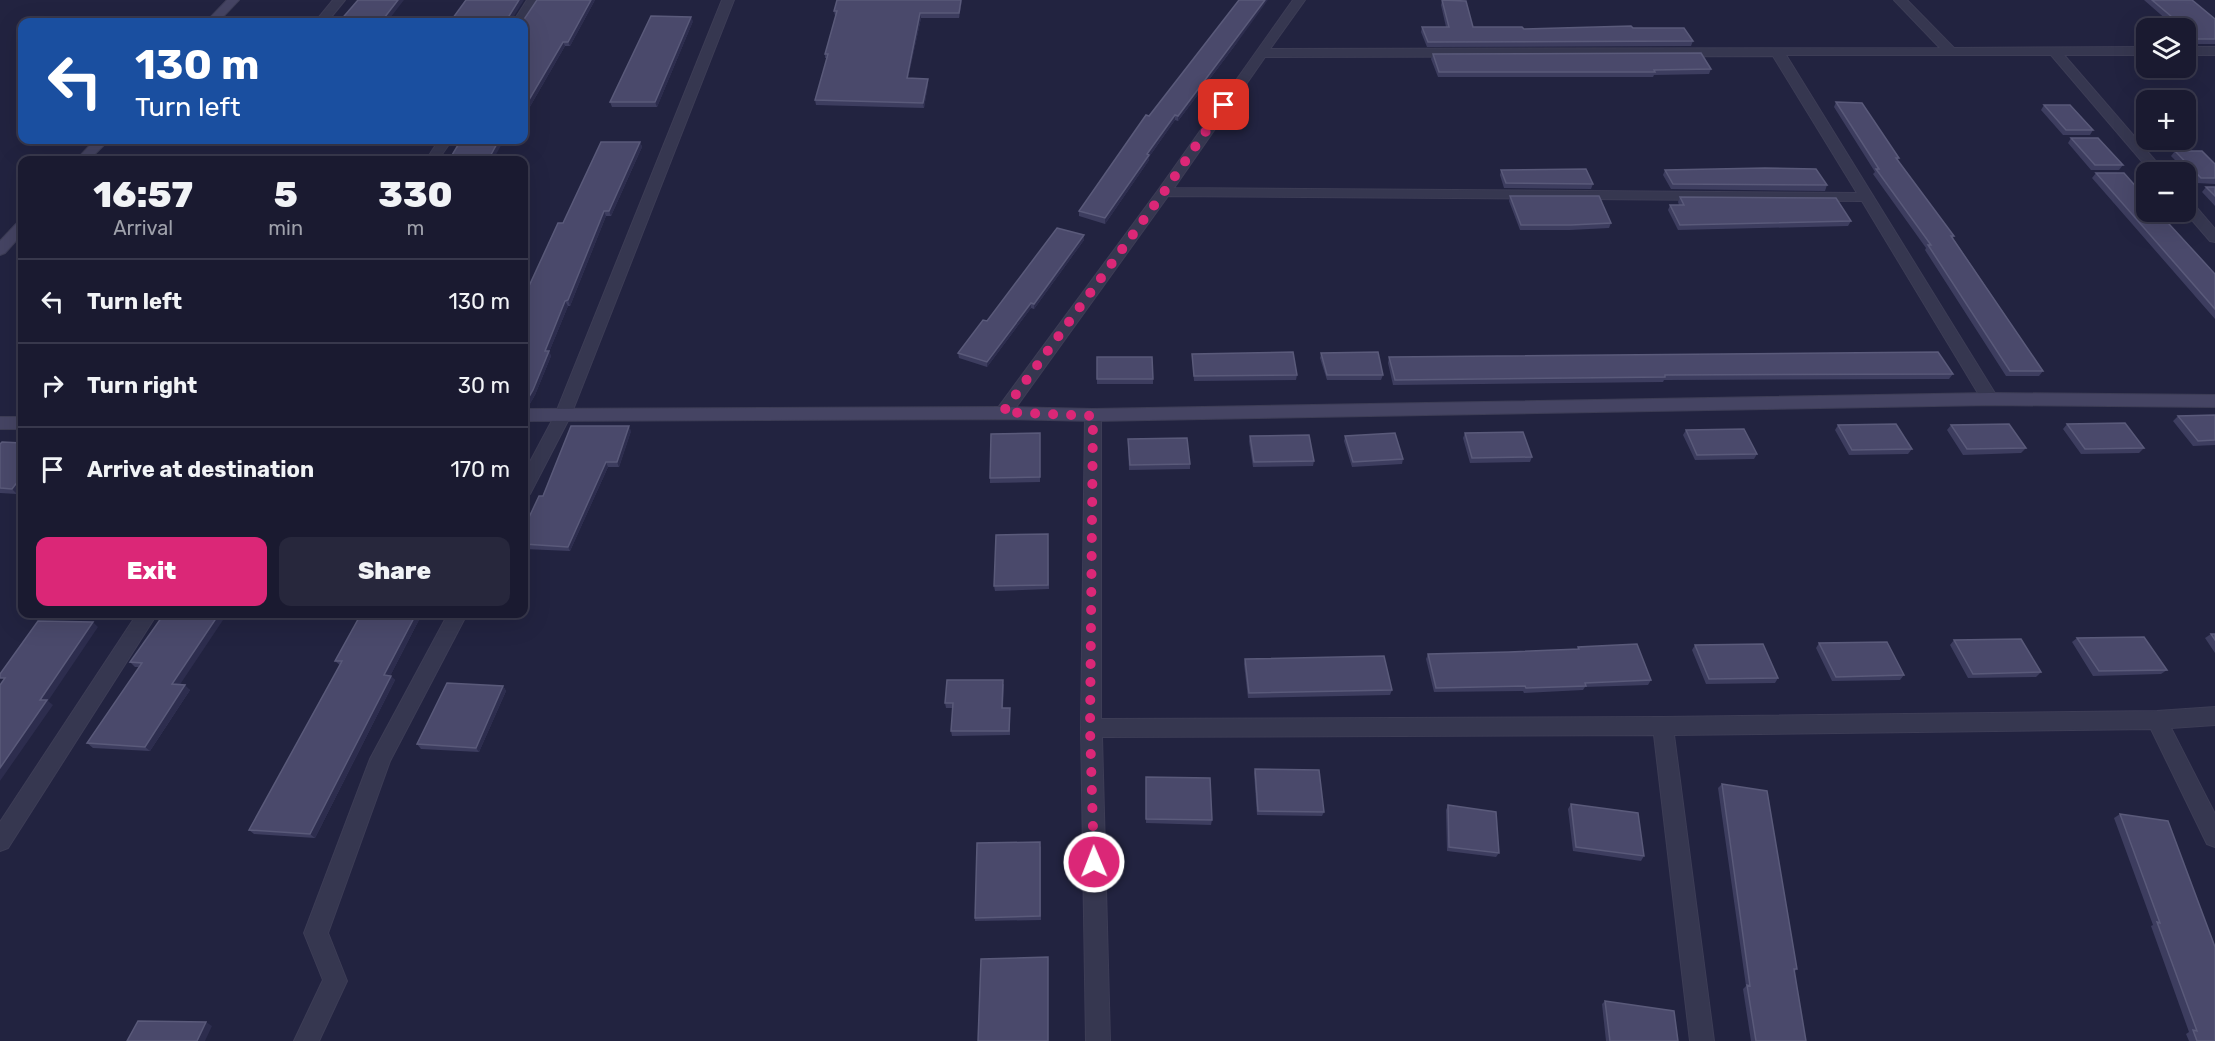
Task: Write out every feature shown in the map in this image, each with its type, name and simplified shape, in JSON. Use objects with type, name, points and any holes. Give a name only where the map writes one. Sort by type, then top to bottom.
[{"type":"street","points":[[216,18],[233,0]]},
{"type":"street","points":[[324,18],[339,0]]},
{"type":"street","points":[[522,18],[533,0]]},
{"type":"street","points":[[528,481],[563,415],[728,0]]},
{"type":"street","points":[[1003,412],[1164,192],[1260,52],[1299,0]]},
{"type":"street","points":[[1900,0],[1948,50]]},
{"type":"street","points":[[2053,50],[2149,162]]},
{"type":"street","points":[[1260,52],[2136,51]]},
{"type":"street","points":[[2196,51],[2215,51]]},
{"type":"street","points":[[1778,53],[1990,399]]},
{"type":"street","points":[[86,156],[98,144]]},
{"type":"street","points":[[1164,192],[1866,197]]},
{"type":"street","points":[[2196,216],[2215,238]]},
{"type":"street","points":[[0,250],[18,230]]},
{"type":"street","points":[[528,415],[1003,412],[1093,416],[1990,399],[2215,401]]},
{"type":"street","points":[[1093,416],[1090,728],[1098,1041]]},
{"type":"street","points":[[0,423],[18,423]]},
{"type":"street","points":[[0,841],[144,618]]},
{"type":"street","points":[[306,1041],[335,981],[316,933],[380,759],[455,618]]},
{"type":"street","points":[[1090,728],[1663,726],[2157,720],[2215,716]]},
{"type":"street","points":[[2157,720],[2215,837]]},
{"type":"street","points":[[1663,726],[1702,1041]]},
{"type":"building","points":[[358,0],[398,0],[384,18],[342,18]]},
{"type":"building","points":[[466,0],[519,0],[509,16],[510,18],[453,18]]},
{"type":"building","points":[[537,0],[591,0],[568,42],[563,42],[528,102],[528,18],[525,18]]},
{"type":"building","points":[[837,0],[961,0],[959,13],[920,13],[907,78],[928,79],[923,103],[815,100],[828,54],[825,54],[837,11],[834,11]]},
{"type":"building","points":[[1239,0],[1265,0],[1178,116],[1175,115],[1105,218],[1079,211],[1146,115],[1149,116]]},
{"type":"building","points":[[1442,0],[1466,1],[1473,27],[1684,28],[1693,41],[1428,42],[1422,27],[1449,27]]},
{"type":"building","points":[[2152,0],[2192,0],[2215,19],[2215,39],[2196,37],[2196,18],[2173,18]]},
{"type":"building","points":[[651,16],[691,17],[655,102],[610,102]]},
{"type":"building","points":[[1701,53],[1711,69],[1654,70],[1655,72],[1439,72],[1433,54]]},
{"type":"building","points":[[1836,102],[1862,103],[1899,158],[1896,158],[1954,236],[1951,236],[2043,371],[2010,371],[1928,245],[1931,245],[1876,169],[1879,169]]},
{"type":"building","points":[[2044,105],[2070,105],[2093,130],[2066,130]]},
{"type":"building","points":[[2071,138],[2098,138],[2123,165],[2095,165]]},
{"type":"building","points":[[601,142],[640,142],[609,211],[604,211],[568,300],[565,301],[545,351],[549,351],[528,399],[528,288],[558,223],[563,223]]},
{"type":"building","points":[[459,144],[497,144],[490,156],[451,156]]},
{"type":"building","points":[[2175,151],[2202,151],[2215,164],[2215,178],[2201,178],[2196,173],[2196,162],[2186,162]]},
{"type":"building","points":[[1586,169],[1593,184],[1506,183],[1501,170]]},
{"type":"building","points":[[1816,169],[1827,185],[1673,184],[1665,170]]},
{"type":"building","points":[[2096,173],[2124,173],[2136,187],[2136,219]]},
{"type":"building","points":[[2206,187],[2215,187],[2215,196]]},
{"type":"building","points":[[1510,196],[1599,196],[1611,223],[1521,225]]},
{"type":"building","points":[[1680,197],[1836,198],[1851,221],[1680,225],[1670,205],[1684,205]]},
{"type":"building","points":[[2139,222],[2167,222],[2215,274],[2215,309]]},
{"type":"building","points":[[1057,228],[1084,235],[1034,304],[1031,303],[987,362],[958,353],[983,320],[987,321]]},
{"type":"building","points":[[1293,352],[1297,375],[1194,376],[1192,354]]},
{"type":"building","points":[[1378,352],[1383,375],[1327,375],[1321,353]]},
{"type":"building","points":[[1938,352],[1953,374],[1665,375],[1665,377],[1395,380],[1389,357]]},
{"type":"building","points":[[1097,357],[1152,357],[1153,379],[1097,379]]},
{"type":"building","points":[[2215,415],[2215,440],[2198,441],[2178,416]]},
{"type":"building","points":[[2125,423],[2144,448],[2085,449],[2067,424]]},
{"type":"building","points":[[1896,424],[1912,449],[1852,450],[1838,425]]},
{"type":"building","points":[[2009,424],[2026,448],[1967,449],[1951,425]]},
{"type":"building","points":[[571,426],[629,426],[617,462],[606,462],[568,547],[528,544],[528,519],[539,496],[543,496]]},
{"type":"building","points":[[1744,429],[1757,454],[1697,455],[1686,430]]},
{"type":"building","points":[[1523,432],[1532,457],[1472,458],[1465,433]]},
{"type":"building","points":[[1040,433],[1040,477],[990,478],[991,434]]},
{"type":"building","points":[[1395,433],[1403,459],[1353,462],[1345,436]]},
{"type":"building","points":[[1309,435],[1314,461],[1254,462],[1250,436]]},
{"type":"building","points":[[1187,438],[1190,464],[1130,465],[1128,439]]},
{"type":"building","points":[[2,442],[18,443],[18,481],[12,489],[0,488],[0,444]]},
{"type":"building","points":[[1048,534],[1048,585],[994,586],[996,535]]},
{"type":"building","points":[[161,618],[216,618],[172,684],[185,685],[145,747],[87,743],[142,663],[130,662]]},
{"type":"building","points":[[359,618],[414,618],[384,675],[391,676],[310,834],[249,830],[342,661],[335,661]]},
{"type":"building","points":[[38,621],[93,622],[40,700],[47,700],[0,768],[0,685],[5,678],[0,678],[0,674]]},
{"type":"building","points":[[2144,637],[2167,670],[2099,671],[2077,638]]},
{"type":"building","points":[[2021,639],[2041,672],[1973,674],[1954,640]]},
{"type":"building","points":[[1887,642],[1904,675],[1836,677],[1819,643]]},
{"type":"building","points":[[1637,644],[1651,680],[1585,683],[1586,686],[1436,688],[1428,654],[1579,649],[1578,647]]},
{"type":"building","points":[[1763,644],[1778,678],[1709,679],[1695,645]]},
{"type":"building","points":[[1384,656],[1392,690],[1249,693],[1245,659]]},
{"type":"building","points":[[947,680],[1003,680],[1002,708],[1010,708],[1009,731],[951,731],[953,703],[945,703]]},
{"type":"building","points":[[447,683],[503,686],[476,748],[417,744]]},
{"type":"building","points":[[1255,769],[1319,770],[1324,812],[1258,811]]},
{"type":"building","points":[[1146,777],[1210,778],[1212,820],[1146,819]]},
{"type":"building","points":[[1722,784],[1767,791],[1797,969],[1794,969],[1806,1041],[1756,1041]]},
{"type":"building","points":[[1571,804],[1638,813],[1644,856],[1576,847]]},
{"type":"building","points":[[1448,805],[1496,812],[1499,853],[1449,847]]},
{"type":"building","points":[[2120,814],[2168,821],[2215,947],[2215,1041],[2197,1041],[2193,1030],[2197,1031]]},
{"type":"building","points":[[1040,842],[1040,916],[975,918],[977,843]]},
{"type":"building","points":[[1048,957],[1048,1041],[978,1041],[981,959]]},
{"type":"building","points":[[1605,1001],[1674,1011],[1678,1041],[1610,1041]]},
{"type":"building","points":[[138,1021],[206,1022],[197,1041],[127,1041]]},
{"type":"route","points":[[1094,862],[1090,728],[1093,416],[1003,412],[1164,192],[1224,105]]}]
